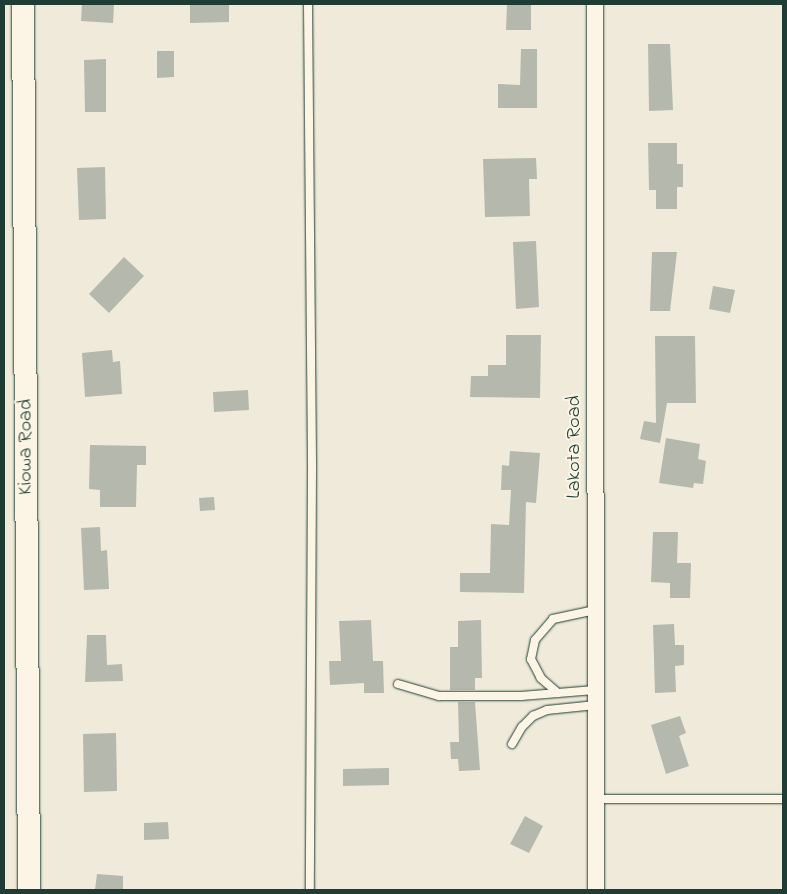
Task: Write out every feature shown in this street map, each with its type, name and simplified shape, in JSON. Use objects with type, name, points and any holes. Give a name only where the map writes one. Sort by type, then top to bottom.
[{"type":"street","name":"Kiowa Road","points":[[23,4],[29,890]]},
{"type":"street","name":"Lakota Road","points":[[595,4],[596,890]]},
{"type":"lane","points":[[308,4],[312,469],[310,890]]},
{"type":"lane","points":[[558,693],[541,678],[531,658],[535,640],[553,619],[595,610]]},
{"type":"lane","points":[[398,684],[439,696],[558,693],[596,698]]},
{"type":"lane","points":[[512,744],[522,726],[533,716],[547,710],[596,698]]},
{"type":"lane","points":[[596,799],[783,799]]},
{"type":"building","points":[[82,4],[114,4],[113,23],[81,21]]},
{"type":"building","points":[[190,4],[229,4],[229,22],[190,23]]},
{"type":"building","points":[[507,4],[531,4],[531,30],[506,30]]},
{"type":"building","points":[[648,44],[670,44],[673,110],[649,111]]},
{"type":"building","points":[[521,49],[537,49],[537,108],[498,108],[498,84],[520,85]]},
{"type":"building","points":[[157,51],[174,51],[174,77],[157,78]]},
{"type":"building","points":[[106,59],[106,112],[85,112],[84,60]]},
{"type":"building","points":[[648,143],[677,143],[677,164],[683,164],[683,187],[677,187],[677,209],[656,209],[656,190],[649,190]]},
{"type":"building","points":[[536,158],[537,179],[529,179],[530,216],[485,217],[483,159]]},
{"type":"building","points":[[105,167],[106,219],[79,220],[77,168]]},
{"type":"building","points":[[536,241],[539,307],[516,309],[513,242]]},
{"type":"building","points":[[652,252],[677,252],[670,311],[650,311]]},
{"type":"building","points":[[124,257],[144,276],[109,313],[89,294]]},
{"type":"building","points":[[713,286],[735,290],[730,313],[709,309]]},
{"type":"building","points":[[506,335],[541,335],[540,398],[470,397],[471,376],[488,376],[488,365],[506,365]]},
{"type":"building","points":[[655,336],[695,336],[696,403],[667,403],[660,443],[640,439],[644,421],[656,423]]},
{"type":"building","points":[[112,350],[113,362],[120,361],[122,394],[85,397],[82,353]]},
{"type":"building","points":[[248,390],[249,410],[214,412],[213,392]]},
{"type":"building","points":[[666,438],[700,444],[698,459],[706,461],[703,484],[694,483],[693,488],[659,483]]},
{"type":"building","points":[[90,445],[146,446],[146,465],[137,465],[136,507],[100,507],[100,490],[89,489]]},
{"type":"building","points":[[510,451],[540,453],[536,503],[526,502],[524,593],[460,592],[460,573],[490,573],[491,524],[509,525],[511,490],[501,490],[502,465],[509,466]]},
{"type":"building","points":[[214,497],[215,510],[200,511],[199,498]]},
{"type":"building","points":[[100,527],[101,551],[107,550],[109,589],[84,590],[81,528]]},
{"type":"building","points":[[653,532],[678,532],[677,563],[691,563],[690,598],[670,598],[670,583],[651,582]]},
{"type":"building","points":[[371,620],[373,661],[383,661],[384,693],[364,693],[364,683],[330,685],[329,661],[341,661],[339,621]]},
{"type":"building","points":[[481,620],[482,678],[475,678],[475,690],[450,690],[450,647],[458,647],[458,621]]},
{"type":"building","points":[[674,624],[675,645],[684,645],[684,665],[675,666],[676,692],[655,693],[653,625]]},
{"type":"building","points":[[87,635],[106,635],[107,665],[122,664],[123,681],[85,682]]},
{"type":"building","points":[[458,702],[475,702],[480,770],[459,771],[458,759],[451,759],[450,742],[459,742]]},
{"type":"building","points":[[680,716],[686,733],[679,736],[689,766],[666,774],[651,725]]},
{"type":"building","points":[[116,733],[117,791],[84,792],[83,734]]},
{"type":"building","points":[[389,768],[389,785],[343,786],[343,769]]},
{"type":"building","points":[[525,816],[543,826],[529,853],[510,844]]},
{"type":"building","points":[[168,822],[169,839],[144,840],[144,823]]},
{"type":"building","points":[[97,874],[123,876],[123,890],[95,890]]}]
